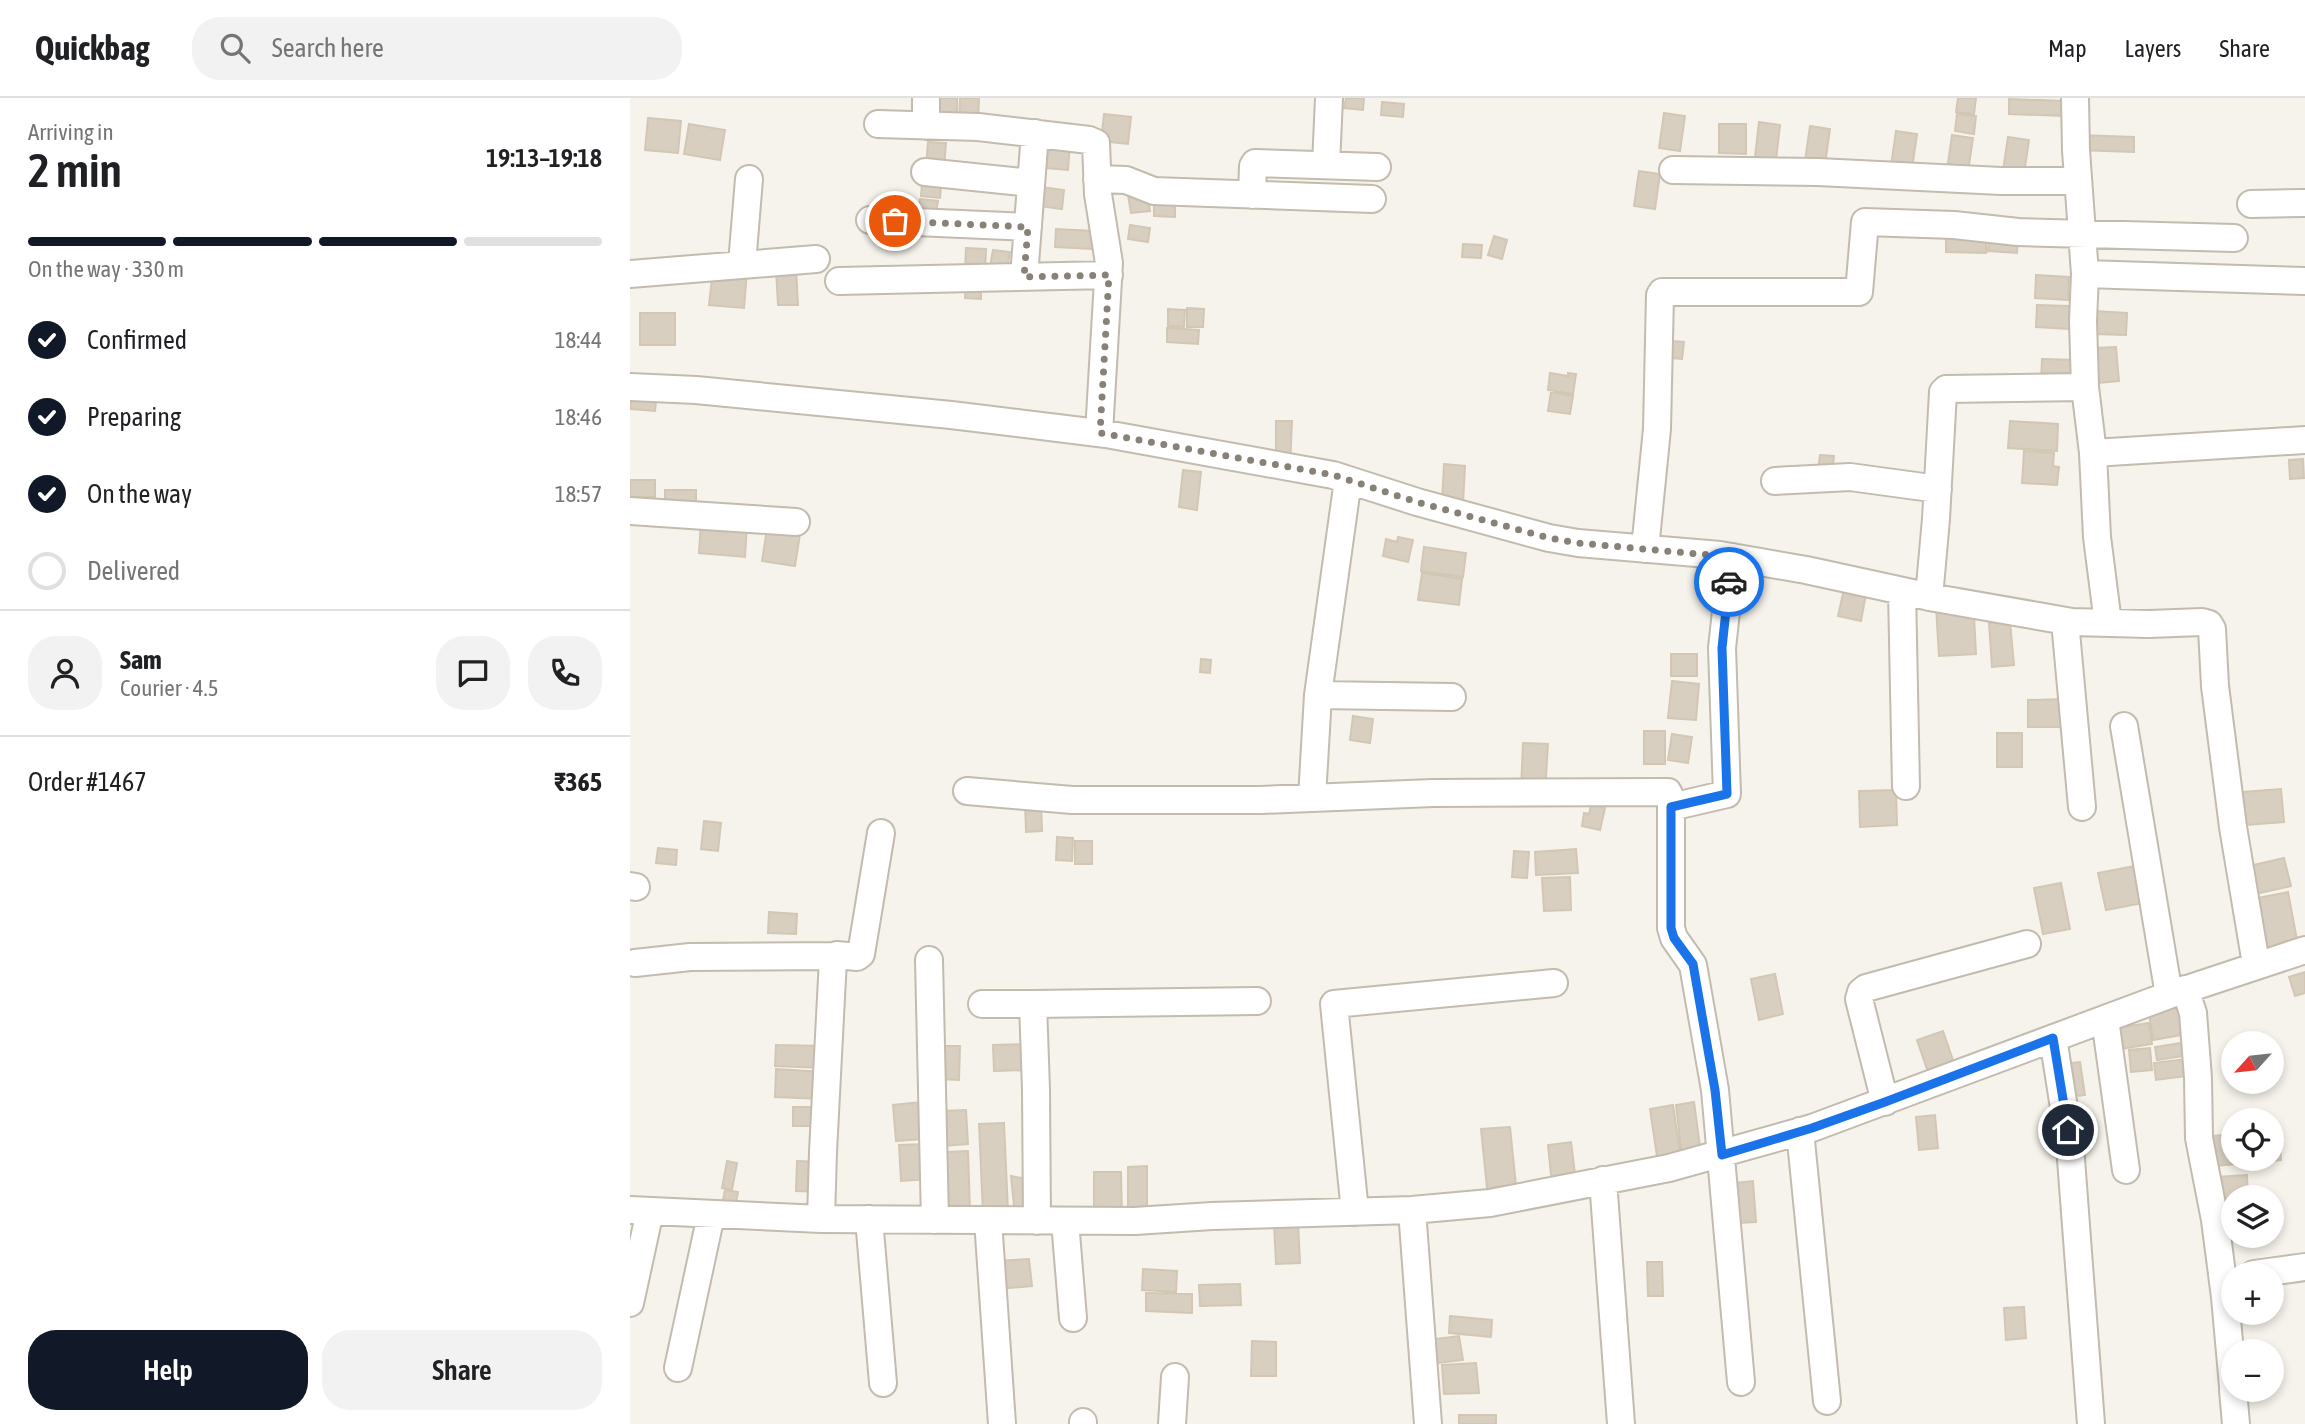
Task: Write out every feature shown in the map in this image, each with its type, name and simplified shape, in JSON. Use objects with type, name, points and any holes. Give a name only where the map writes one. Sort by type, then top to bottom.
[{"type":"street","points":[[926,98],[926,126]]},
{"type":"street","points":[[1325,165],[1329,98]]},
{"type":"street","points":[[2075,98],[2085,274],[2085,387],[2093,453],[2097,537],[2108,623]]},
{"type":"street","points":[[878,124],[978,127],[1093,141],[1097,147],[1098,194],[1109,255],[1100,433]]},
{"type":"street","points":[[1024,277],[1035,133]]},
{"type":"street","points":[[1252,195],[1255,163],[1377,167]]},
{"type":"street","points":[[1673,170],[2078,181]]},
{"type":"street","points":[[925,172],[1031,183]]},
{"type":"street","points":[[742,264],[750,179]]},
{"type":"street","points":[[1097,179],[1126,180],[1154,191],[1372,199]]},
{"type":"street","points":[[2250,204],[2305,203]]},
{"type":"street","points":[[870,220],[1028,227]]},
{"type":"street","points":[[1646,549],[1657,443],[1662,292],[1859,292],[1865,222],[2081,234],[2234,238]]},
{"type":"street","points":[[630,274],[816,260]]},
{"type":"street","points":[[2085,274],[2305,281]]},
{"type":"street","points":[[839,281],[1109,275]]},
{"type":"street","points":[[630,387],[696,390],[951,415],[1100,433],[1348,480],[1549,538],[1732,557],[2065,621],[2209,624],[2212,629],[2215,685],[2233,827],[2256,964]]},
{"type":"street","points":[[1929,597],[1944,390],[2085,387]]},
{"type":"street","points":[[2093,453],[2305,440]]},
{"type":"street","points":[[1775,481],[1850,477],[1938,489]]},
{"type":"street","points":[[1312,798],[1318,695],[1348,480]]},
{"type":"street","points":[[630,511],[796,522]]},
{"type":"street","points":[[1671,807],[1727,794],[1722,648],[1732,557]]},
{"type":"street","points":[[1902,591],[1906,786]]},
{"type":"street","points":[[2065,621],[2082,807]]},
{"type":"street","points":[[1318,695],[1452,697]]},
{"type":"street","points":[[2123,726],[2177,992],[2193,1013],[2199,1138],[2224,1262]]},
{"type":"street","points":[[967,791],[1057,800],[1664,791],[1671,795],[1671,928],[1674,938],[1693,964],[1715,1090],[1741,1382]]},
{"type":"street","points":[[635,963],[690,957],[857,957],[861,954],[881,833]]},
{"type":"street","points":[[1885,1102],[1859,999],[1861,992],[1866,988],[2027,944]]},
{"type":"street","points":[[630,1303],[640,1211],[821,1219],[1135,1221],[1412,1210],[1490,1203],[1670,1168],[1800,1131],[1885,1102],[2177,992],[2305,950]]},
{"type":"street","points":[[821,1219],[834,957]]},
{"type":"street","points":[[929,960],[935,1220]]},
{"type":"street","points":[[1355,1212],[1334,1004],[1554,983]]},
{"type":"street","points":[[982,1004],[1257,1001]]},
{"type":"street","points":[[1033,1004],[1037,1221]]},
{"type":"street","points":[[2105,1019],[2126,1170]]},
{"type":"street","points":[[2053,1038],[2070,1146],[2091,1424]]},
{"type":"street","points":[[1800,1131],[1827,1401]]},
{"type":"street","points":[[1603,1180],[1621,1424]]},
{"type":"street","points":[[1412,1210],[1428,1424]]},
{"type":"street","points":[[678,1368],[711,1215]]},
{"type":"street","points":[[869,1219],[883,1383]]},
{"type":"street","points":[[988,1220],[1002,1424]]},
{"type":"street","points":[[1065,1221],[1073,1318]]},
{"type":"street","points":[[2284,1270],[2305,1267]]},
{"type":"street","points":[[1172,1424],[1175,1377]]},
{"type":"street","points":[[2234,1402],[2236,1424]]},
{"type":"building","points":[[939,98],[957,98],[957,122],[939,122]]},
{"type":"building","points":[[960,98],[979,98],[978,124],[959,124]]},
{"type":"building","points":[[1346,98],[1364,98],[1363,110],[1344,108]]},
{"type":"building","points":[[1958,98],[1976,98],[1974,114],[1956,112]]},
{"type":"building","points":[[2009,99],[2065,101],[2065,116],[2009,114]]},
{"type":"building","points":[[1382,102],[1404,104],[1403,117],[1381,115]]},
{"type":"building","points":[[1664,113],[1685,116],[1680,151],[1659,148]]},
{"type":"building","points":[[1104,114],[1131,117],[1128,144],[1101,141]]},
{"type":"building","points":[[1957,114],[1976,116],[1974,134],[1955,131]]},
{"type":"building","points":[[648,118],[681,121],[678,153],[645,150]]},
{"type":"building","points":[[1759,122],[1780,125],[1776,160],[1755,157]]},
{"type":"building","points":[[689,124],[725,130],[720,160],[684,154]]},
{"type":"building","points":[[1719,124],[1746,124],[1746,154],[1719,153]]},
{"type":"building","points":[[1810,126],[1830,129],[1825,164],[1805,161]]},
{"type":"building","points":[[1896,131],[1917,134],[1912,169],[1891,166]]},
{"type":"building","points":[[1952,135],[1973,138],[1968,172],[1947,170]]},
{"type":"building","points":[[2078,135],[2134,137],[2134,152],[2077,150]]},
{"type":"building","points":[[2008,137],[2029,140],[2024,174],[2003,171]]},
{"type":"building","points":[[1038,139],[1070,142],[1068,170],[1035,167]]},
{"type":"building","points":[[928,142],[946,143],[944,168],[926,167]]},
{"type":"building","points":[[1639,171],[1660,174],[1655,209],[1634,206]]},
{"type":"building","points":[[923,174],[942,176],[940,198],[921,196]]},
{"type":"building","points":[[1034,186],[1064,190],[1062,209],[1032,205]]},
{"type":"building","points":[[1147,192],[1150,211],[1131,213],[1128,195]]},
{"type":"building","points":[[1154,195],[1175,195],[1175,217],[1154,216]]},
{"type":"building","points":[[920,199],[938,201],[935,218],[918,216]]},
{"type":"building","points":[[1130,225],[1150,228],[1148,242],[1128,239]]},
{"type":"building","points":[[1056,229],[1093,231],[1092,249],[1055,247]]},
{"type":"building","points":[[1946,232],[1986,233],[1986,253],[1946,252]]},
{"type":"building","points":[[1989,235],[2018,237],[2017,253],[1988,251]]},
{"type":"building","points":[[1494,236],[1507,240],[1502,259],[1488,255]]},
{"type":"building","points":[[1463,244],[1482,245],[1481,258],[1462,257]]},
{"type":"building","points":[[966,248],[986,249],[985,273],[965,272]]},
{"type":"building","points":[[993,250],[1010,252],[1006,275],[989,272]]},
{"type":"building","points":[[796,268],[798,305],[778,305],[776,269]]},
{"type":"building","points":[[713,269],[747,272],[744,308],[709,305]]},
{"type":"building","points":[[2036,275],[2069,277],[2068,300],[2035,298]]},
{"type":"building","points":[[966,281],[981,281],[981,299],[965,298]]},
{"type":"building","points":[[2037,305],[2070,306],[2069,329],[2036,327]]},
{"type":"building","points":[[1187,308],[1204,309],[1203,327],[1187,327]]},
{"type":"building","points":[[1168,309],[1185,310],[1184,327],[1168,326]]},
{"type":"building","points":[[2094,311],[2127,313],[2126,335],[2093,334]]},
{"type":"building","points":[[640,313],[675,313],[675,345],[640,345]]},
{"type":"building","points":[[1167,328],[1199,330],[1198,344],[1167,342]]},
{"type":"building","points":[[1660,340],[1684,342],[1682,359],[1658,357]]},
{"type":"building","points":[[2116,347],[2119,381],[2098,383],[2095,348]]},
{"type":"building","points":[[2042,359],[2075,360],[2074,383],[2041,382]]},
{"type":"building","points":[[1550,373],[1568,376],[1568,373],[1576,374],[1573,394],[1548,390]]},
{"type":"building","points":[[632,390],[657,392],[655,411],[630,409]]},
{"type":"building","points":[[1551,392],[1573,396],[1570,414],[1548,411]]},
{"type":"building","points":[[1276,421],[1292,421],[1290,467],[1276,464]]},
{"type":"building","points":[[2010,421],[2058,424],[2057,451],[2008,448]]},
{"type":"building","points":[[2024,451],[2054,453],[2053,466],[2059,467],[2057,485],[2022,483]]},
{"type":"building","points":[[1820,455],[1834,456],[1832,474],[1818,472]]},
{"type":"building","points":[[2303,459],[2304,478],[2290,479],[2289,460]]},
{"type":"building","points":[[1444,464],[1465,466],[1463,504],[1442,503]]},
{"type":"building","points":[[1183,470],[1201,472],[1197,510],[1179,507]]},
{"type":"building","points":[[630,480],[655,480],[655,497],[630,497]]},
{"type":"building","points":[[665,490],[696,490],[696,508],[665,506]]},
{"type":"building","points":[[701,521],[747,525],[745,557],[699,553]]},
{"type":"building","points":[[767,529],[800,534],[795,566],[762,561]]},
{"type":"building","points":[[1398,537],[1413,540],[1408,562],[1383,556],[1386,539],[1397,542]]},
{"type":"building","points":[[1424,547],[1466,553],[1463,577],[1421,571]]},
{"type":"building","points":[[1422,573],[1462,579],[1459,605],[1418,600]]},
{"type":"building","points":[[1844,589],[1866,594],[1861,621],[1838,616]]},
{"type":"building","points":[[1936,607],[1974,616],[1976,654],[1939,656]]},
{"type":"building","points":[[2010,622],[2014,665],[1992,667],[1989,623]]},
{"type":"building","points":[[1671,654],[1697,654],[1697,676],[1671,676]]},
{"type":"building","points":[[1201,659],[1211,660],[1210,673],[1200,672]]},
{"type":"building","points":[[1672,681],[1699,684],[1696,720],[1668,718]]},
{"type":"building","points":[[2065,699],[2066,727],[2028,727],[2028,700]]},
{"type":"building","points":[[1353,716],[1373,719],[1370,743],[1350,740]]},
{"type":"building","points":[[1644,731],[1665,731],[1665,764],[1644,764]]},
{"type":"building","points":[[1997,733],[2022,733],[2022,767],[1997,767]]},
{"type":"building","points":[[1672,734],[1692,737],[1688,763],[1668,760]]},
{"type":"building","points":[[1523,743],[1548,744],[1545,792],[1521,790]]},
{"type":"building","points":[[2281,789],[2284,822],[2246,825],[2243,792]]},
{"type":"building","points":[[1896,790],[1897,825],[1860,827],[1859,791]]},
{"type":"building","points":[[1041,802],[1042,831],[1026,832],[1025,803]]},
{"type":"building","points":[[1591,805],[1605,808],[1600,830],[1582,826],[1584,813],[1589,814]]},
{"type":"building","points":[[704,821],[721,823],[718,851],[701,849]]},
{"type":"building","points":[[1057,837],[1073,838],[1072,861],[1056,860]]},
{"type":"building","points":[[1075,841],[1092,841],[1092,864],[1075,864]]},
{"type":"building","points":[[658,848],[677,850],[676,865],[656,863]]},
{"type":"building","points":[[1576,849],[1578,873],[1536,875],[1535,852]]},
{"type":"building","points":[[1514,851],[1529,852],[1527,878],[1512,877]]},
{"type":"building","points":[[2284,858],[2291,886],[2255,894],[2249,866]]},
{"type":"building","points":[[2140,865],[2148,902],[2106,910],[2098,873]]},
{"type":"building","points":[[1570,877],[1571,910],[1544,911],[1542,878]]},
{"type":"building","points":[[2061,883],[2070,929],[2043,934],[2034,888]]},
{"type":"building","points":[[2288,892],[2298,945],[2264,952],[2253,899]]},
{"type":"building","points":[[769,912],[797,914],[796,934],[768,933]]},
{"type":"building","points":[[2305,972],[2305,993],[2295,996],[2289,977]]},
{"type":"building","points":[[1775,974],[1783,1014],[1759,1020],[1751,979]]},
{"type":"building","points":[[2188,1006],[2193,1033],[2153,1040],[2149,1013]]},
{"type":"building","points":[[2149,1023],[2152,1044],[2120,1049],[2116,1028]]},
{"type":"building","points":[[1943,1031],[1956,1069],[1930,1078],[1917,1040]]},
{"type":"building","points":[[2194,1041],[2196,1054],[2157,1060],[2155,1047]]},
{"type":"building","points":[[1030,1044],[1031,1070],[994,1071],[993,1045]]},
{"type":"building","points":[[776,1045],[824,1046],[823,1068],[775,1066]]},
{"type":"building","points":[[938,1046],[960,1046],[959,1080],[938,1079]]},
{"type":"building","points":[[2150,1048],[2152,1070],[2131,1072],[2129,1050]]},
{"type":"building","points":[[2193,1058],[2195,1075],[2156,1080],[2154,1063]]},
{"type":"building","points":[[2080,1062],[2085,1095],[2079,1096],[2066,1088],[2063,1064]]},
{"type":"building","points":[[776,1069],[823,1072],[822,1099],[775,1097]]},
{"type":"building","points":[[921,1102],[924,1139],[896,1141],[893,1105]]},
{"type":"building","points":[[1694,1102],[1701,1154],[1682,1156],[1676,1105]]},
{"type":"building","points":[[1673,1105],[1681,1160],[1658,1163],[1650,1109]]},
{"type":"building","points":[[793,1107],[822,1107],[822,1126],[793,1126]]},
{"type":"building","points":[[966,1110],[968,1144],[943,1146],[940,1111]]},
{"type":"building","points":[[1935,1115],[1938,1148],[1919,1150],[1916,1117]]},
{"type":"building","points":[[1004,1123],[1008,1212],[983,1213],[979,1124]]},
{"type":"building","points":[[1510,1127],[1517,1195],[1488,1198],[1481,1129]]},
{"type":"building","points":[[2221,1135],[2221,1165],[2215,1166],[2213,1136]]},
{"type":"building","points":[[1571,1142],[1576,1182],[1552,1185],[1548,1145]]},
{"type":"building","points":[[927,1144],[929,1179],[901,1181],[899,1145]]},
{"type":"building","points":[[968,1151],[970,1211],[947,1212],[945,1152]]},
{"type":"building","points":[[727,1161],[737,1163],[732,1190],[722,1188]]},
{"type":"building","points":[[797,1161],[821,1162],[819,1192],[796,1191]]},
{"type":"building","points":[[1147,1166],[1147,1214],[1128,1214],[1128,1167]]},
{"type":"building","points":[[1094,1172],[1121,1172],[1122,1218],[1094,1218]]},
{"type":"building","points":[[2247,1175],[2247,1185],[2221,1185],[2221,1209],[2218,1209],[2216,1177]]},
{"type":"building","points":[[1011,1176],[1036,1181],[1031,1214],[1015,1215]]},
{"type":"building","points":[[1753,1181],[1756,1222],[1738,1223],[1735,1183]]},
{"type":"building","points":[[725,1190],[738,1192],[735,1208],[722,1205]]},
{"type":"building","points":[[1298,1222],[1300,1263],[1276,1264],[1274,1223]]},
{"type":"building","points":[[1029,1259],[1032,1286],[998,1289],[996,1261]]},
{"type":"building","points":[[1647,1262],[1662,1262],[1663,1296],[1648,1296]]},
{"type":"building","points":[[1143,1269],[1177,1271],[1176,1292],[1142,1290]]},
{"type":"building","points":[[1240,1284],[1241,1305],[1200,1306],[1199,1285]]},
{"type":"building","points":[[1146,1293],[1192,1294],[1192,1313],[1146,1311]]},
{"type":"building","points":[[2024,1307],[2026,1338],[2006,1340],[2004,1308]]},
{"type":"building","points":[[1450,1316],[1492,1320],[1491,1337],[1449,1333]]},
{"type":"building","points":[[1459,1336],[1463,1360],[1438,1363],[1435,1339]]},
{"type":"building","points":[[1252,1341],[1276,1342],[1276,1376],[1251,1376]]},
{"type":"building","points":[[1476,1363],[1479,1393],[1444,1394],[1442,1365]]},
{"type":"building","points":[[1459,1415],[1496,1415],[1496,1424],[1459,1424]]},
{"type":"way so far","points":[[895,221],[1028,227],[1024,277],[1109,275],[1100,433],[1333,475],[1417,502],[1549,538],[1732,557],[1729,582]]},
{"type":"route","points":[[1729,582],[1722,648],[1727,794],[1671,807],[1671,928],[1674,938],[1693,964],[1715,1090],[1722,1155],[1812,1128],[2053,1038],[2068,1130]]}]
